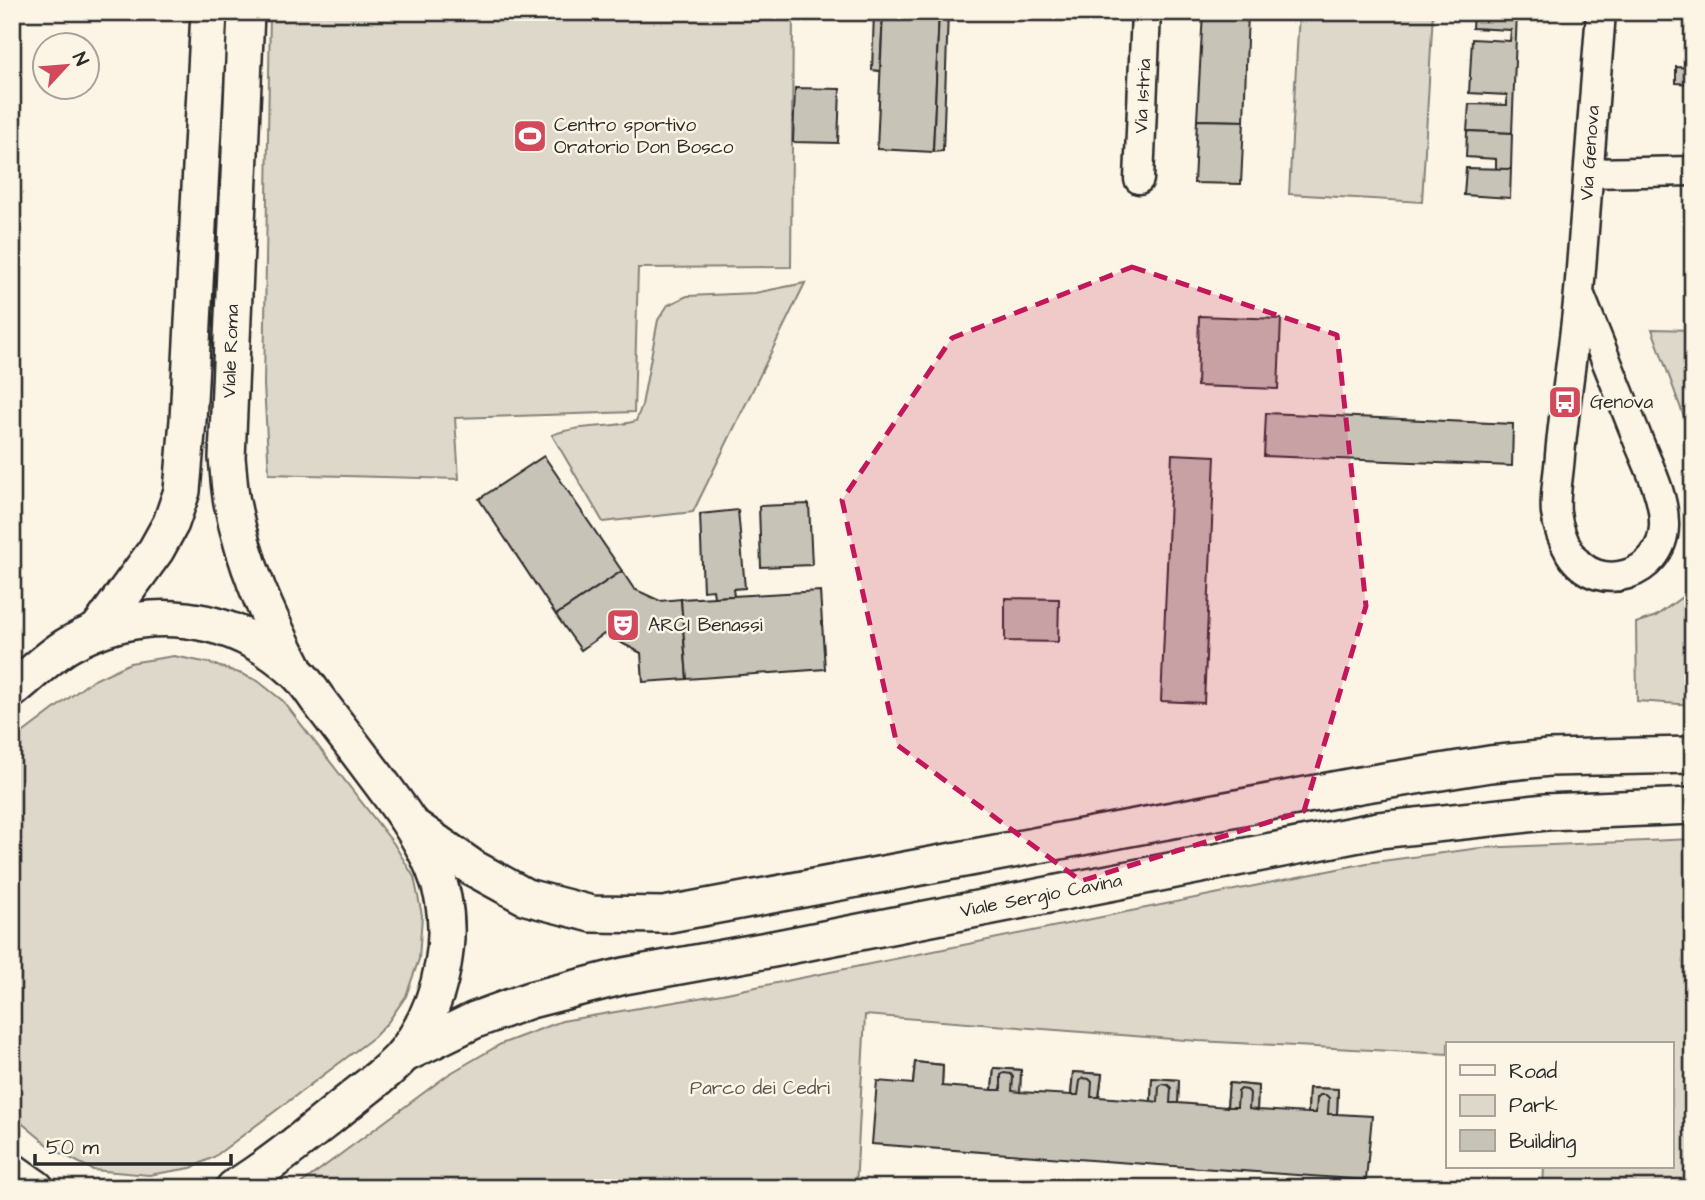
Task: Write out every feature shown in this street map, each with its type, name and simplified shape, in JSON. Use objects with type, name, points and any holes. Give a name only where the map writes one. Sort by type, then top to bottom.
[{"type":"main road","name":"Viale Roma","points":[[97,631],[156,550],[171,523],[182,491],[229,14]]},
{"type":"main road","name":"Viale Roma","points":[[229,14],[227,458],[232,506],[247,561],[268,616],[296,672]]},
{"type":"main road","points":[[12,690],[68,645],[97,631],[135,621],[170,619],[201,621],[231,629],[249,638],[296,672],[413,826],[435,870],[444,899],[447,944],[439,982],[426,1018],[403,1055],[256,1178],[234,1188]]},
{"type":"main road","points":[[413,826],[473,868],[526,897],[592,914],[664,915],[1346,788],[1490,764],[1549,758],[1693,755]]},
{"type":"main road","name":"Viale Sergio Cavina","points":[[403,1055],[475,1020],[508,1008],[624,976],[1379,830],[1546,812],[1693,806]]},
{"type":"main road","points":[[12,1171],[36,1188]]},
{"type":"street","name":"Via Istria","points":[[1139,179],[1146,12]]},
{"type":"street","name":"Via Genova","points":[[1579,293],[1641,447],[1663,513],[1663,534],[1657,553],[1645,566],[1611,578],[1593,574],[1575,561],[1564,541],[1556,513],[1579,293],[1601,12]]},
{"type":"street","points":[[1589,173],[1693,172]]},
{"type":"highlighted area","points":[[1132,267],[1337,335],[1366,606],[1304,811],[1081,881],[897,745],[842,500],[952,338]]},
{"type":"green space","name":"Centro sportivo Oratorio Don Bosco","points":[[270,12],[793,12],[791,267],[638,268],[634,412],[455,418],[459,479],[269,474],[264,385]]},
{"type":"green space","points":[[1299,12],[1433,12],[1422,202],[1289,194]]},
{"type":"green space","points":[[805,283],[693,512],[603,522],[552,435],[573,429],[636,421],[642,405],[658,320],[668,305],[687,296],[755,293]]},
{"type":"green space","points":[[1652,329],[1693,330],[1693,442]]},
{"type":"green space","points":[[1693,589],[1693,705],[1637,701],[1636,623],[1656,616]]},
{"type":"green space","points":[[174,656],[209,663],[242,674],[258,681],[283,701],[394,844],[414,877],[422,915],[419,959],[406,996],[374,1037],[214,1157],[191,1168],[149,1175],[93,1170],[53,1149],[12,1115],[12,741],[90,682],[130,663]]},
{"type":"green space","name":"Parco dei Cedri","points":[[1693,839],[1693,1188],[1543,1188],[1544,1168],[1674,1168],[1674,1042],[1446,1042],[1446,1054],[1198,1041],[865,1015],[856,1188],[295,1188],[449,1074],[501,1044],[562,1021],[722,994],[1367,863],[1480,848]]},
{"type":"building","points":[[874,12],[883,12],[880,71],[872,70]]},
{"type":"building","points":[[883,12],[939,12],[933,152],[877,149]]},
{"type":"building","points":[[939,12],[948,12],[943,151],[933,152]]},
{"type":"building","points":[[1203,12],[1248,12],[1244,121],[1197,120]]},
{"type":"building","points":[[1473,12],[1517,12],[1512,133],[1467,131],[1469,104],[1507,105],[1507,95],[1469,93],[1472,39],[1510,41],[1511,30],[1472,28]]},
{"type":"building","points":[[1676,67],[1692,68],[1692,84],[1676,83]]},
{"type":"building","points":[[795,88],[840,89],[838,143],[793,142]]},
{"type":"building","points":[[1197,120],[1244,121],[1241,184],[1194,183]]},
{"type":"building","points":[[1467,131],[1512,133],[1511,169],[1496,169],[1496,159],[1466,157]]},
{"type":"building","points":[[1466,168],[1511,169],[1510,198],[1464,195]]},
{"type":"building","points":[[1199,316],[1281,319],[1278,389],[1197,386]]},
{"type":"building","points":[[1266,413],[1513,424],[1512,466],[1264,456]]},
{"type":"building","points":[[1172,454],[1215,456],[1204,703],[1161,701]]},
{"type":"building","points":[[544,456],[622,571],[556,615],[479,499]]},
{"type":"building","points":[[809,504],[812,565],[761,567],[759,506]]},
{"type":"building","points":[[738,510],[745,588],[733,589],[734,596],[714,597],[713,590],[703,591],[700,514]]},
{"type":"building","name":"ARCI Benassi","points":[[622,571],[634,589],[660,601],[681,599],[687,679],[643,682],[641,653],[604,634],[581,650],[556,615]]},
{"type":"building","points":[[820,591],[825,669],[687,679],[681,599]]},
{"type":"building","points":[[1005,598],[1059,599],[1058,642],[1005,641]]},
{"type":"building","points":[[915,1062],[943,1065],[942,1086],[933,1086],[934,1070],[931,1067],[922,1070],[921,1085],[913,1084]]},
{"type":"building","points":[[915,1062],[943,1065],[942,1086],[992,1090],[994,1068],[1021,1070],[1020,1092],[1071,1095],[1073,1072],[1102,1074],[1099,1097],[1151,1101],[1152,1078],[1179,1080],[1178,1103],[1227,1107],[1229,1083],[1258,1086],[1257,1110],[1308,1113],[1309,1088],[1338,1089],[1337,1114],[1372,1116],[1366,1180],[872,1144],[877,1081],[913,1084]]},
{"type":"building","points":[[994,1068],[1021,1070],[1020,1092],[1012,1091],[1013,1077],[1004,1073],[1001,1075],[1001,1090],[992,1090]]},
{"type":"building","points":[[1073,1072],[1102,1074],[1099,1097],[1091,1097],[1092,1082],[1083,1078],[1078,1095],[1071,1095]]},
{"type":"building","points":[[1152,1078],[1179,1080],[1178,1103],[1170,1103],[1171,1088],[1162,1084],[1159,1087],[1158,1102],[1151,1101]]},
{"type":"building","points":[[1229,1083],[1258,1086],[1257,1110],[1249,1109],[1250,1093],[1241,1089],[1238,1092],[1237,1107],[1227,1107]]},
{"type":"building","points":[[1309,1088],[1338,1089],[1337,1114],[1328,1114],[1329,1098],[1326,1095],[1317,1098],[1316,1113],[1308,1113]]},
{"type":"place","name":"Centro sportivo Oratorio Don Bosco","points":[[530,136]]},
{"type":"place","name":"Genova","points":[[1565,402]]},
{"type":"place","name":"ARCI Benassi","points":[[623,625]]}]
